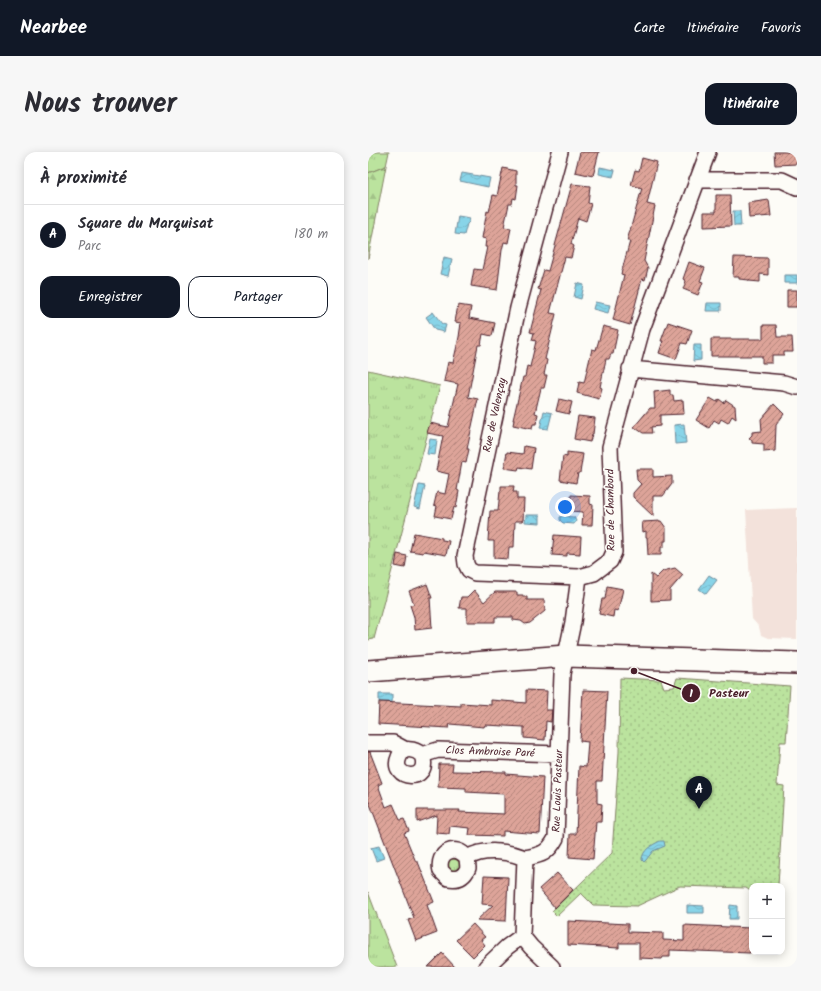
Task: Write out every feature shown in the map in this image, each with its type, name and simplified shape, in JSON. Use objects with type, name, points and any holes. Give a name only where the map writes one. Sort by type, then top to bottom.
[{"type":"main road","points":[[368,671],[566,656],[797,663]]},
{"type":"street","name":"Rue de Valençay","points":[[560,152],[518,308],[465,556],[466,564],[469,570],[475,573],[579,577]]},
{"type":"street","name":"Rue de Chambord","points":[[579,577],[594,573],[610,561],[614,552],[610,447],[642,329],[708,152]]},
{"type":"street","points":[[697,180],[782,180],[797,187]]},
{"type":"street","points":[[630,369],[784,383],[797,387]]},
{"type":"street","points":[[566,656],[573,622],[579,577]]},
{"type":"street","name":"Rue Louis Pasteur","points":[[525,858],[541,855],[556,838],[562,674],[566,656]]},
{"type":"street","points":[[368,743],[393,744],[406,750]]},
{"type":"street","points":[[412,749],[418,751],[422,756],[424,767],[416,775],[410,776],[404,774],[400,770],[398,758],[401,753],[412,749]]},
{"type":"street","name":"Clos Ambroise Paré","points":[[422,756],[438,750],[559,754]]},
{"type":"street","points":[[467,858],[482,852],[508,852],[525,858],[522,936],[552,967]]},
{"type":"street","points":[[486,967],[507,947],[522,936]]},
{"type":"shaded area","points":[[797,508],[797,639],[768,638],[761,635],[759,627],[752,619],[746,510]]},
{"type":"green space","points":[[368,152],[389,152],[386,166],[368,173]]},
{"type":"green space","points":[[386,166],[368,259],[368,173]]},
{"type":"green space","points":[[368,370],[440,386],[374,639],[368,640]]},
{"type":"green space","points":[[620,678],[661,680],[664,688],[674,687],[677,678],[790,686],[786,742],[780,742],[777,785],[784,786],[778,883],[749,883],[749,890],[746,888],[680,886],[637,906],[593,905],[581,893],[557,916],[552,911],[612,853],[619,752]]},
{"type":"green space","points":[[450,856],[462,859],[461,871],[449,874],[445,862]]},
{"type":"green space","points":[[368,892],[397,967],[368,967]]},
{"type":"water","points":[[600,167],[615,170],[613,177],[599,174]]},
{"type":"water","points":[[462,173],[490,178],[488,187],[460,181]]},
{"type":"water","points":[[733,211],[740,211],[741,226],[734,226]]},
{"type":"water","points":[[458,216],[470,218],[464,235],[455,234]]},
{"type":"water","points":[[444,257],[452,259],[448,276],[440,274]]},
{"type":"water","points":[[784,275],[797,275],[797,283],[784,283]]},
{"type":"water","points":[[577,283],[584,285],[581,299],[574,297]]},
{"type":"water","points":[[595,302],[610,305],[608,313],[593,309]]},
{"type":"water","points":[[707,303],[721,303],[721,311],[706,311]]},
{"type":"water","points":[[433,312],[442,324],[446,325],[444,332],[435,330],[426,317]]},
{"type":"water","points":[[694,345],[701,345],[701,360],[693,361]]},
{"type":"water","points":[[544,411],[552,413],[548,429],[540,428]]},
{"type":"water","points":[[684,424],[686,443],[675,444],[674,425]]},
{"type":"water","points":[[430,439],[437,440],[435,455],[427,454]]},
{"type":"water","points":[[419,485],[425,486],[420,509],[414,507]]},
{"type":"water","points":[[526,515],[540,515],[540,523],[525,522]]},
{"type":"water","points":[[560,517],[574,517],[576,521],[574,524],[563,523],[560,520]]},
{"type":"water","points":[[709,575],[717,580],[706,594],[699,589]]},
{"type":"water","points":[[379,694],[392,694],[392,702],[379,702]]},
{"type":"water","points":[[660,841],[664,841],[665,846],[653,851],[644,862],[642,860],[642,856],[644,853],[651,846]]},
{"type":"water","points":[[379,846],[384,858],[376,861],[371,848]]},
{"type":"water","points":[[687,905],[704,906],[704,913],[687,913]]},
{"type":"water","points":[[730,905],[737,906],[737,919],[729,919]]},
{"type":"building","points":[[580,152],[599,152],[593,176],[575,172]]},
{"type":"building","points":[[774,152],[797,152],[797,164],[775,165]]},
{"type":"building","points":[[642,158],[657,162],[647,204],[655,206],[644,261],[648,268],[645,280],[642,279],[630,325],[613,320],[624,275],[621,274],[630,241],[627,241],[642,188],[631,185],[635,170],[639,171]]},
{"type":"building","points":[[503,168],[516,171],[516,185],[518,185],[516,199],[513,198],[512,204],[509,204],[504,227],[511,228],[508,243],[504,242],[502,250],[497,290],[471,286],[474,269],[482,270],[487,247],[485,247],[486,239],[482,238],[487,211],[489,212],[493,195],[497,196]]},
{"type":"building","points":[[572,184],[590,186],[588,203],[591,204],[586,221],[578,218],[571,244],[574,246],[571,258],[565,257],[550,313],[556,314],[545,359],[547,360],[544,375],[547,375],[544,388],[541,388],[535,413],[538,414],[536,424],[533,424],[532,429],[513,425],[513,420],[523,377],[525,377],[527,366],[530,367],[536,341],[532,340],[534,333],[530,332],[541,290],[538,289],[544,270],[548,271]]},
{"type":"building","points":[[716,195],[730,195],[731,226],[704,227],[704,212],[716,212]]},
{"type":"building","points":[[769,200],[771,216],[749,218],[748,203]]},
{"type":"building","points":[[734,257],[768,258],[768,275],[760,274],[760,282],[733,277]]},
{"type":"building","points":[[689,262],[705,268],[700,281],[703,282],[698,295],[683,289],[686,281],[683,279]]},
{"type":"building","points":[[787,290],[797,290],[797,307],[787,307]]},
{"type":"building","points":[[458,305],[471,307],[469,318],[495,323],[492,336],[483,334],[481,345],[478,345],[468,397],[478,399],[467,449],[469,449],[466,463],[462,462],[457,490],[459,491],[456,508],[454,507],[451,519],[435,516],[437,506],[434,505],[437,492],[445,494],[449,474],[436,471],[443,436],[427,433],[430,423],[448,427],[458,384],[444,381],[448,362],[453,363],[459,337],[461,323],[455,322]]},
{"type":"building","points":[[668,322],[692,330],[687,344],[682,343],[676,359],[659,353],[663,341],[661,341]]},
{"type":"building","points":[[763,325],[776,325],[777,337],[792,337],[793,352],[784,352],[784,355],[772,355],[772,363],[762,363],[762,356],[711,356],[711,339],[763,339]]},
{"type":"building","points":[[603,326],[618,330],[613,354],[611,354],[609,359],[606,359],[599,399],[577,393],[579,382],[584,383],[592,349],[596,350]]},
{"type":"building","points":[[670,390],[670,395],[673,395],[674,401],[683,400],[684,414],[660,415],[660,426],[651,427],[652,433],[643,433],[634,427],[650,408],[655,408],[654,392]]},
{"type":"building","points":[[710,398],[717,402],[719,399],[724,403],[726,400],[735,406],[736,419],[732,416],[728,423],[721,419],[719,423],[714,420],[709,428],[696,420]]},
{"type":"building","points":[[559,399],[572,402],[569,414],[556,411]]},
{"type":"building","points":[[774,404],[784,414],[776,425],[775,451],[764,452],[764,444],[752,443],[752,440],[749,438],[752,435],[752,432],[762,431],[761,419]]},
{"type":"building","points":[[578,416],[595,418],[593,434],[590,442],[574,439]]},
{"type":"building","points":[[524,446],[534,448],[531,469],[519,467],[518,470],[504,468],[507,452],[523,454]]},
{"type":"building","points":[[567,452],[583,454],[580,473],[578,473],[576,483],[560,480],[563,456],[567,457]]},
{"type":"building","points":[[636,469],[653,469],[653,477],[672,476],[672,484],[663,496],[653,496],[653,516],[633,497],[633,493],[641,484],[637,480]]},
{"type":"building","points":[[501,486],[514,486],[513,492],[517,492],[517,499],[524,499],[523,521],[515,521],[514,547],[509,547],[508,559],[494,558],[494,541],[488,541],[490,511],[498,511]]},
{"type":"building","points":[[571,495],[590,496],[590,504],[593,505],[592,525],[582,525],[583,512],[570,511]]},
{"type":"building","points":[[661,521],[666,528],[666,541],[664,541],[664,547],[661,547],[661,555],[648,555],[646,531],[643,532],[642,522]]},
{"type":"building","points":[[414,533],[442,538],[442,540],[449,541],[446,555],[424,551],[423,553],[410,551]]},
{"type":"building","points":[[554,535],[581,537],[580,554],[567,553],[567,556],[552,555]]},
{"type":"building","points":[[397,554],[407,556],[405,568],[395,566]]},
{"type":"building","points":[[675,568],[683,575],[670,590],[670,600],[651,601],[651,574],[656,578],[663,571]]},
{"type":"building","points":[[427,584],[432,598],[430,598],[432,628],[415,630],[414,617],[410,605],[414,604],[409,591]]},
{"type":"building","points":[[607,586],[623,589],[618,611],[614,610],[613,617],[599,614],[602,599],[605,599]]},
{"type":"building","points":[[474,590],[484,602],[495,592],[517,592],[517,595],[527,597],[527,600],[544,600],[545,611],[530,623],[525,624],[521,621],[513,620],[513,617],[495,617],[495,622],[467,622],[467,608],[459,608],[461,597],[467,597]]},
{"type":"building","points":[[526,690],[547,691],[546,710],[552,710],[551,722],[546,721],[545,740],[524,738],[524,727],[485,725],[484,727],[450,724],[449,728],[378,724],[379,702],[461,706],[461,703],[491,705],[491,700],[526,703]]},
{"type":"building","points":[[583,690],[607,691],[602,781],[597,781],[597,803],[602,804],[601,822],[596,822],[593,859],[569,857],[570,834],[576,834],[579,766],[586,767],[588,742],[580,741]]},
{"type":"building","points":[[368,752],[370,752],[382,783],[378,785],[386,807],[393,804],[400,820],[404,819],[409,831],[404,833],[416,862],[418,862],[434,902],[427,905],[437,933],[416,941],[408,920],[414,918],[368,799]]},
{"type":"building","points":[[439,764],[453,764],[452,771],[506,772],[506,774],[543,777],[540,834],[503,831],[503,836],[469,835],[470,828],[450,826],[449,834],[436,833],[437,815],[417,822],[417,810],[460,810],[459,812],[504,814],[504,794],[466,792],[466,788],[438,787]]},
{"type":"building","points":[[557,873],[573,890],[555,908],[539,889]]},
{"type":"building","points":[[484,876],[508,877],[506,921],[477,920],[493,905],[482,904]]},
{"type":"building","points":[[568,921],[628,924],[628,932],[663,933],[663,940],[684,941],[684,925],[749,928],[749,953],[670,950],[670,957],[663,957],[662,959],[639,958],[639,943],[619,943],[619,948],[568,945]]},
{"type":"building","points":[[473,924],[485,937],[481,940],[485,945],[473,957],[456,940]]},
{"type":"building","points":[[442,953],[455,967],[428,967]]},
{"type":"place","name":"Pasteur","points":[[634,671]]},
{"type":"place","name":"Square du Marquisat","points":[[699,809]]}]
